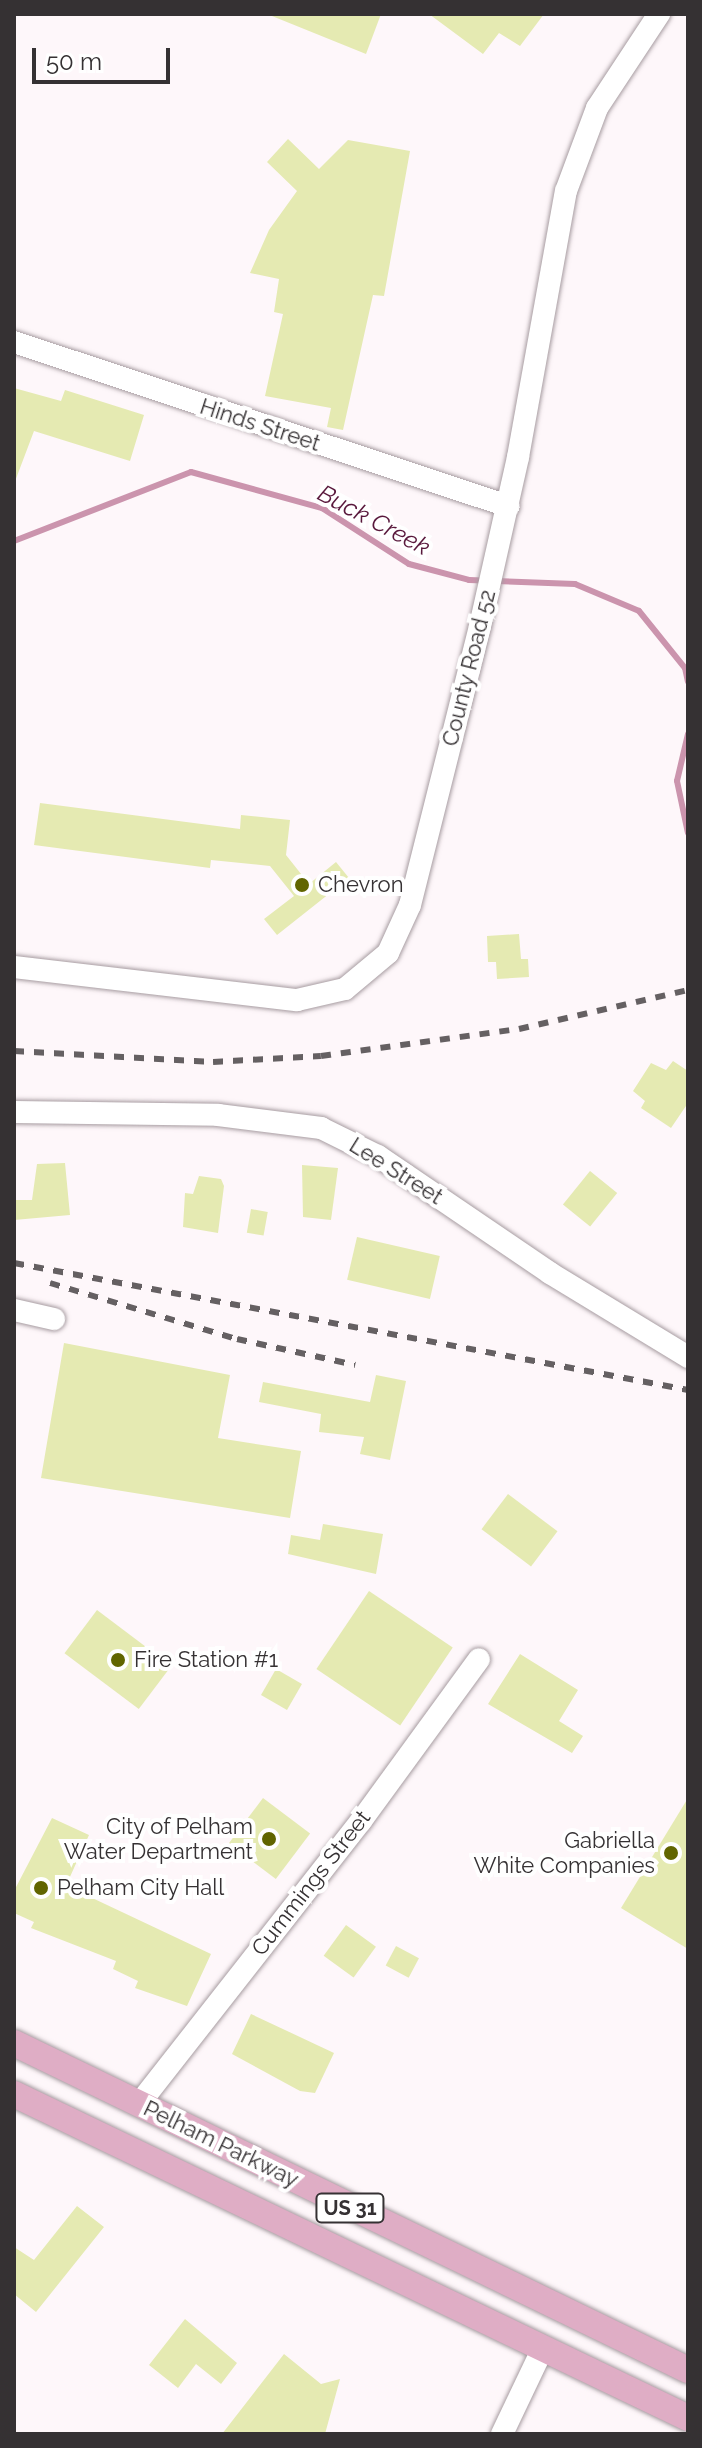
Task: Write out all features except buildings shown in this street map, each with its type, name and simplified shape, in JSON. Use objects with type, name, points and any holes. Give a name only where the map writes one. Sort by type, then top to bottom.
[{"type":"main road","name":"Pelham Parkway","points":[[14,2043],[555,2309],[688,2370]]},
{"type":"main road","name":"Pelham Parkway","points":[[14,2094],[688,2418]]},
{"type":"main road","points":[[116,2143],[139,2104]]},
{"type":"main road","points":[[543,2348],[555,2309]]},
{"type":"street","name":"County Road 52","points":[[14,967],[289,1000],[314,999],[360,981],[377,968],[403,926],[480,626],[508,506],[566,191],[597,108],[659,14]]},
{"type":"street","name":"Hinds Street","points":[[14,342],[508,506]]},
{"type":"street","name":"Lee Street","points":[[14,1112],[218,1115],[321,1128],[378,1156],[550,1273],[685,1352]]},
{"type":"street","points":[[14,1310],[54,1319]]},
{"type":"street","name":"Cummings Street","points":[[139,2104],[369,1811],[479,1659]]},
{"type":"street","points":[[502,2434],[543,2348]]},
{"type":"waterway","name":"Buck Creek","points":[[14,541],[191,472],[322,508],[409,564],[469,580],[575,584],[639,611],[685,668],[688,682]]},
{"type":"waterway","name":"Buck Creek","points":[[688,734],[677,781],[688,833]]},
{"type":"railway","points":[[14,1051],[213,1062],[321,1056],[519,1029],[688,990]]},
{"type":"railway","points":[[14,1263],[688,1390]]},
{"type":"railway","points":[[50,1283],[237,1339],[355,1365]]},
{"type":"place","name":"Chevron","points":[[302,885]]},
{"type":"place","name":"Fire Station #1","points":[[118,1660]]},
{"type":"place","name":"City of Pelham Water Department","points":[[269,1839]]},
{"type":"place","name":"Gabriella White Companies","points":[[671,1853]]},
{"type":"place","name":"Pelham City Hall","points":[[41,1888]]}]
